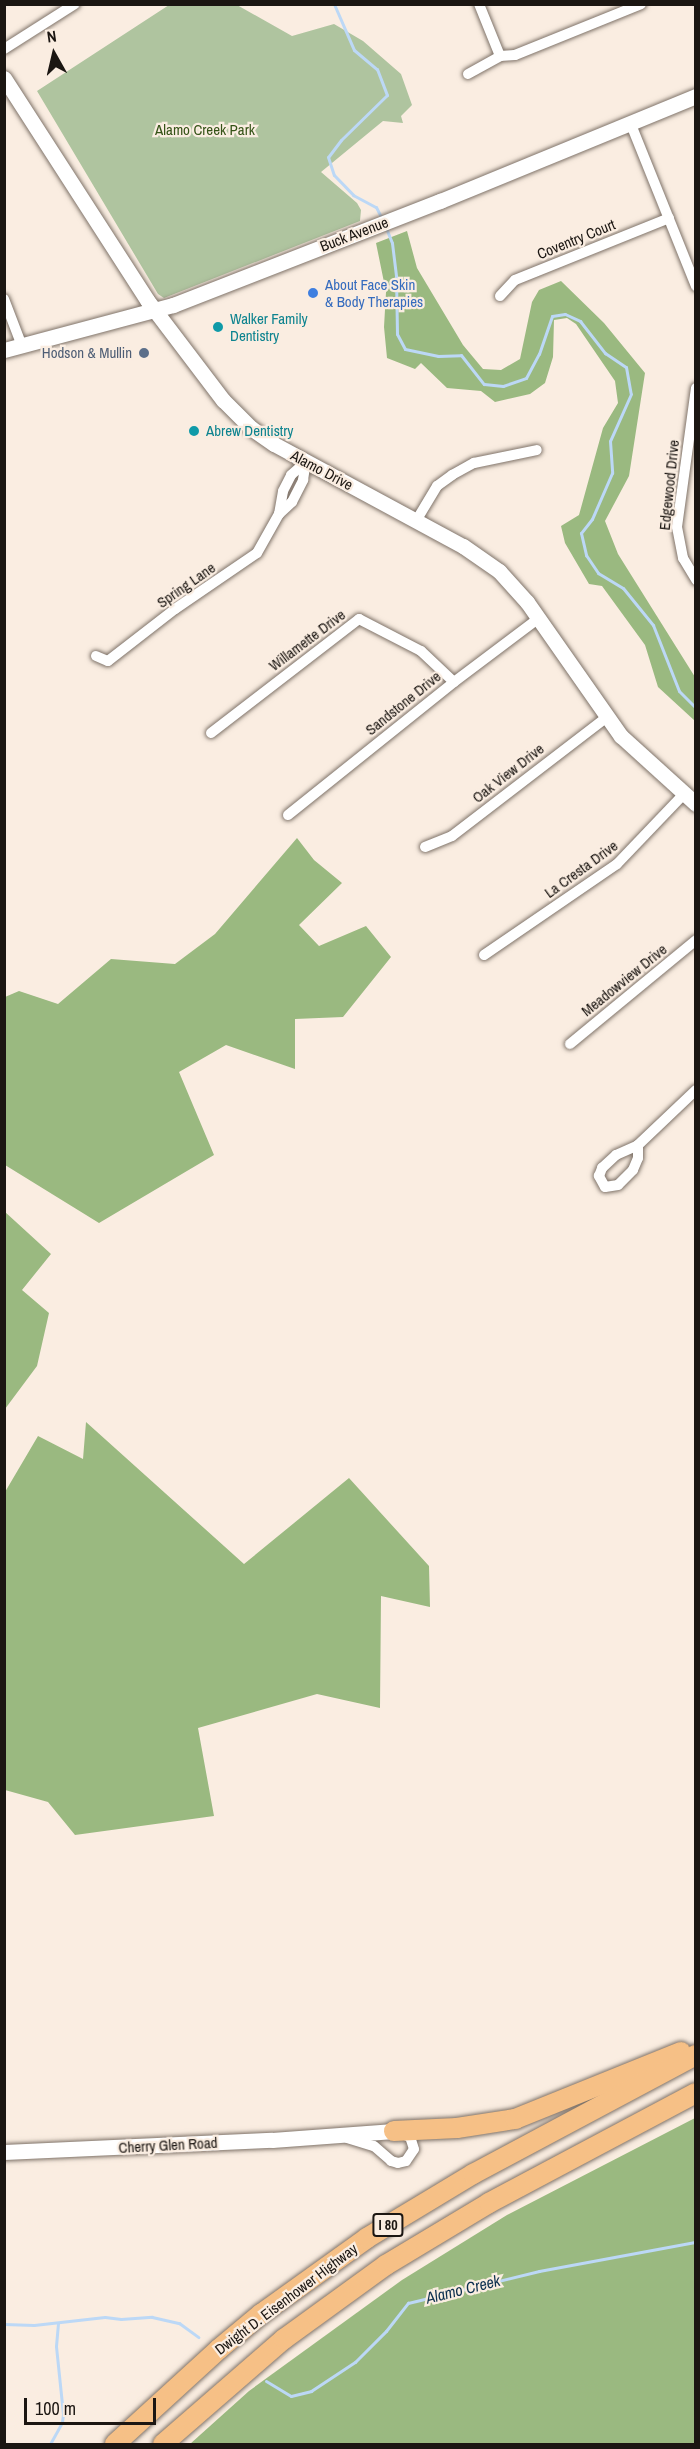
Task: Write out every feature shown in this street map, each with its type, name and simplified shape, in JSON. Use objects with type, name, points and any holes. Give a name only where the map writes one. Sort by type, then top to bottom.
[{"type":"highway","points":[[394,2131],[457,2128],[515,2119],[666,2056],[696,2048]]},
{"type":"highway","name":"Dwight D. Eisenhower Highway","points":[[114,2445],[219,2349],[261,2314],[367,2238],[473,2174],[696,2055]]},
{"type":"highway","name":"Dwight D. Eisenhower Highway","points":[[163,2445],[284,2339],[386,2265],[489,2203],[696,2093]]},
{"type":"street","points":[[4,49],[75,4]]},
{"type":"street","points":[[479,4],[500,56]]},
{"type":"street","points":[[468,74],[500,56],[515,55],[641,4]]},
{"type":"street","name":"Alamo Drive","points":[[4,78],[155,310],[229,407],[258,433],[306,462],[416,520],[485,560],[513,584],[621,736],[690,799]]},
{"type":"street","name":"Buck Avenue","points":[[4,350],[155,310],[401,216],[696,96]]},
{"type":"street","points":[[630,123],[696,286]]},
{"type":"street","name":"Coventry Court","points":[[500,296],[515,280],[669,218]]},
{"type":"street","points":[[4,299],[22,346]]},
{"type":"street","name":"Edgewood Drive","points":[[696,388],[690,456],[677,527],[683,558],[696,580]]},
{"type":"street","points":[[416,520],[437,486],[452,475],[474,463],[537,450]]},
{"type":"street","name":"Spring Lane","points":[[96,656],[108,661],[175,609],[248,561],[261,548],[279,514],[283,490],[291,475],[306,462]]},
{"type":"street","name":"Sandstone Drive","points":[[288,815],[454,682],[539,618]]},
{"type":"street","name":"Willamette Drive","points":[[212,733],[359,619],[422,651],[454,682]]},
{"type":"street","name":"Oak View Drive","points":[[425,847],[452,836],[607,717]]},
{"type":"street","name":"La Cresta Drive","points":[[484,955],[617,864],[690,799]]},
{"type":"street","name":"Meadowview Drive","points":[[570,1044],[696,940]]},
{"type":"street","points":[[638,1145],[696,1090]]},
{"type":"street","name":"Cherry Glen Road","points":[[4,2152],[332,2137],[394,2131],[410,2138],[413,2144],[411,2155],[406,2161],[391,2161],[374,2146],[358,2140],[332,2137]]},
{"type":"green space","name":"Alamo Creek Park","points":[[169,5],[237,5],[292,36],[334,24],[363,41],[401,74],[412,105],[401,116],[403,123],[383,121],[321,172],[357,203],[361,210],[360,221],[164,298],[158,294],[37,91]]},
{"type":"green space","points":[[407,231],[417,268],[463,345],[483,369],[501,370],[520,359],[532,302],[539,290],[561,281],[604,323],[645,373],[629,476],[605,521],[618,554],[695,677],[695,721],[658,687],[645,645],[602,586],[589,584],[565,543],[561,526],[579,515],[603,428],[618,403],[615,381],[576,324],[567,318],[554,320],[553,357],[545,383],[530,394],[495,402],[481,391],[447,388],[421,363],[415,369],[387,358],[384,327],[386,292],[376,243]]},
{"type":"green space","points":[[297,838],[314,860],[342,883],[299,925],[319,946],[366,926],[391,957],[343,1017],[295,1019],[295,1069],[226,1045],[179,1072],[214,1155],[99,1223],[5,1165],[5,997],[19,991],[58,1004],[111,959],[175,964],[215,934]]},
{"type":"green space","points":[[4,1211],[51,1254],[22,1290],[49,1313],[37,1366],[5,1409]]},
{"type":"green space","points":[[86,1422],[244,1564],[349,1478],[429,1566],[430,1607],[381,1596],[380,1708],[317,1694],[198,1728],[214,1816],[75,1835],[48,1802],[5,1790],[5,1492],[38,1436],[83,1459]]},
{"type":"green space","points":[[695,2118],[695,2444],[190,2444],[249,2391],[402,2280],[507,2215]]},
{"type":"waterway","name":"Alamo Creek","points":[[334,4],[354,50],[377,69],[387,95],[341,140],[328,157],[334,175],[353,195],[376,207],[382,219]]},
{"type":"waterway","name":"Alamo Creek","points":[[386,228],[392,243],[396,276],[397,334],[405,349],[438,356],[461,355],[484,384],[503,386],[526,378],[539,354],[552,316],[565,314],[580,321],[605,353],[626,367],[631,394],[610,441],[612,473],[592,519],[581,533],[586,555],[598,573],[623,588],[653,625],[679,691],[696,708]]},
{"type":"waterway","name":"Alamo Creek","points":[[266,2381],[291,2396],[311,2391],[355,2362],[386,2331],[408,2303],[539,2271],[696,2242]]},
{"type":"waterway","points":[[4,2324],[34,2325],[105,2317],[121,2319],[152,2317],[179,2323],[198,2337]]},
{"type":"waterway","points":[[50,2444],[62,2422],[63,2414],[56,2346],[58,2323]]},
{"type":"place","name":"About Face Skin & Body Therapies","points":[[313,293]]},
{"type":"place","name":"Walker Family Dentistry","points":[[218,327]]},
{"type":"place","name":"Hodson & Mullin","points":[[144,353]]},
{"type":"place","name":"Abrew Dentistry","points":[[194,431]]}]
